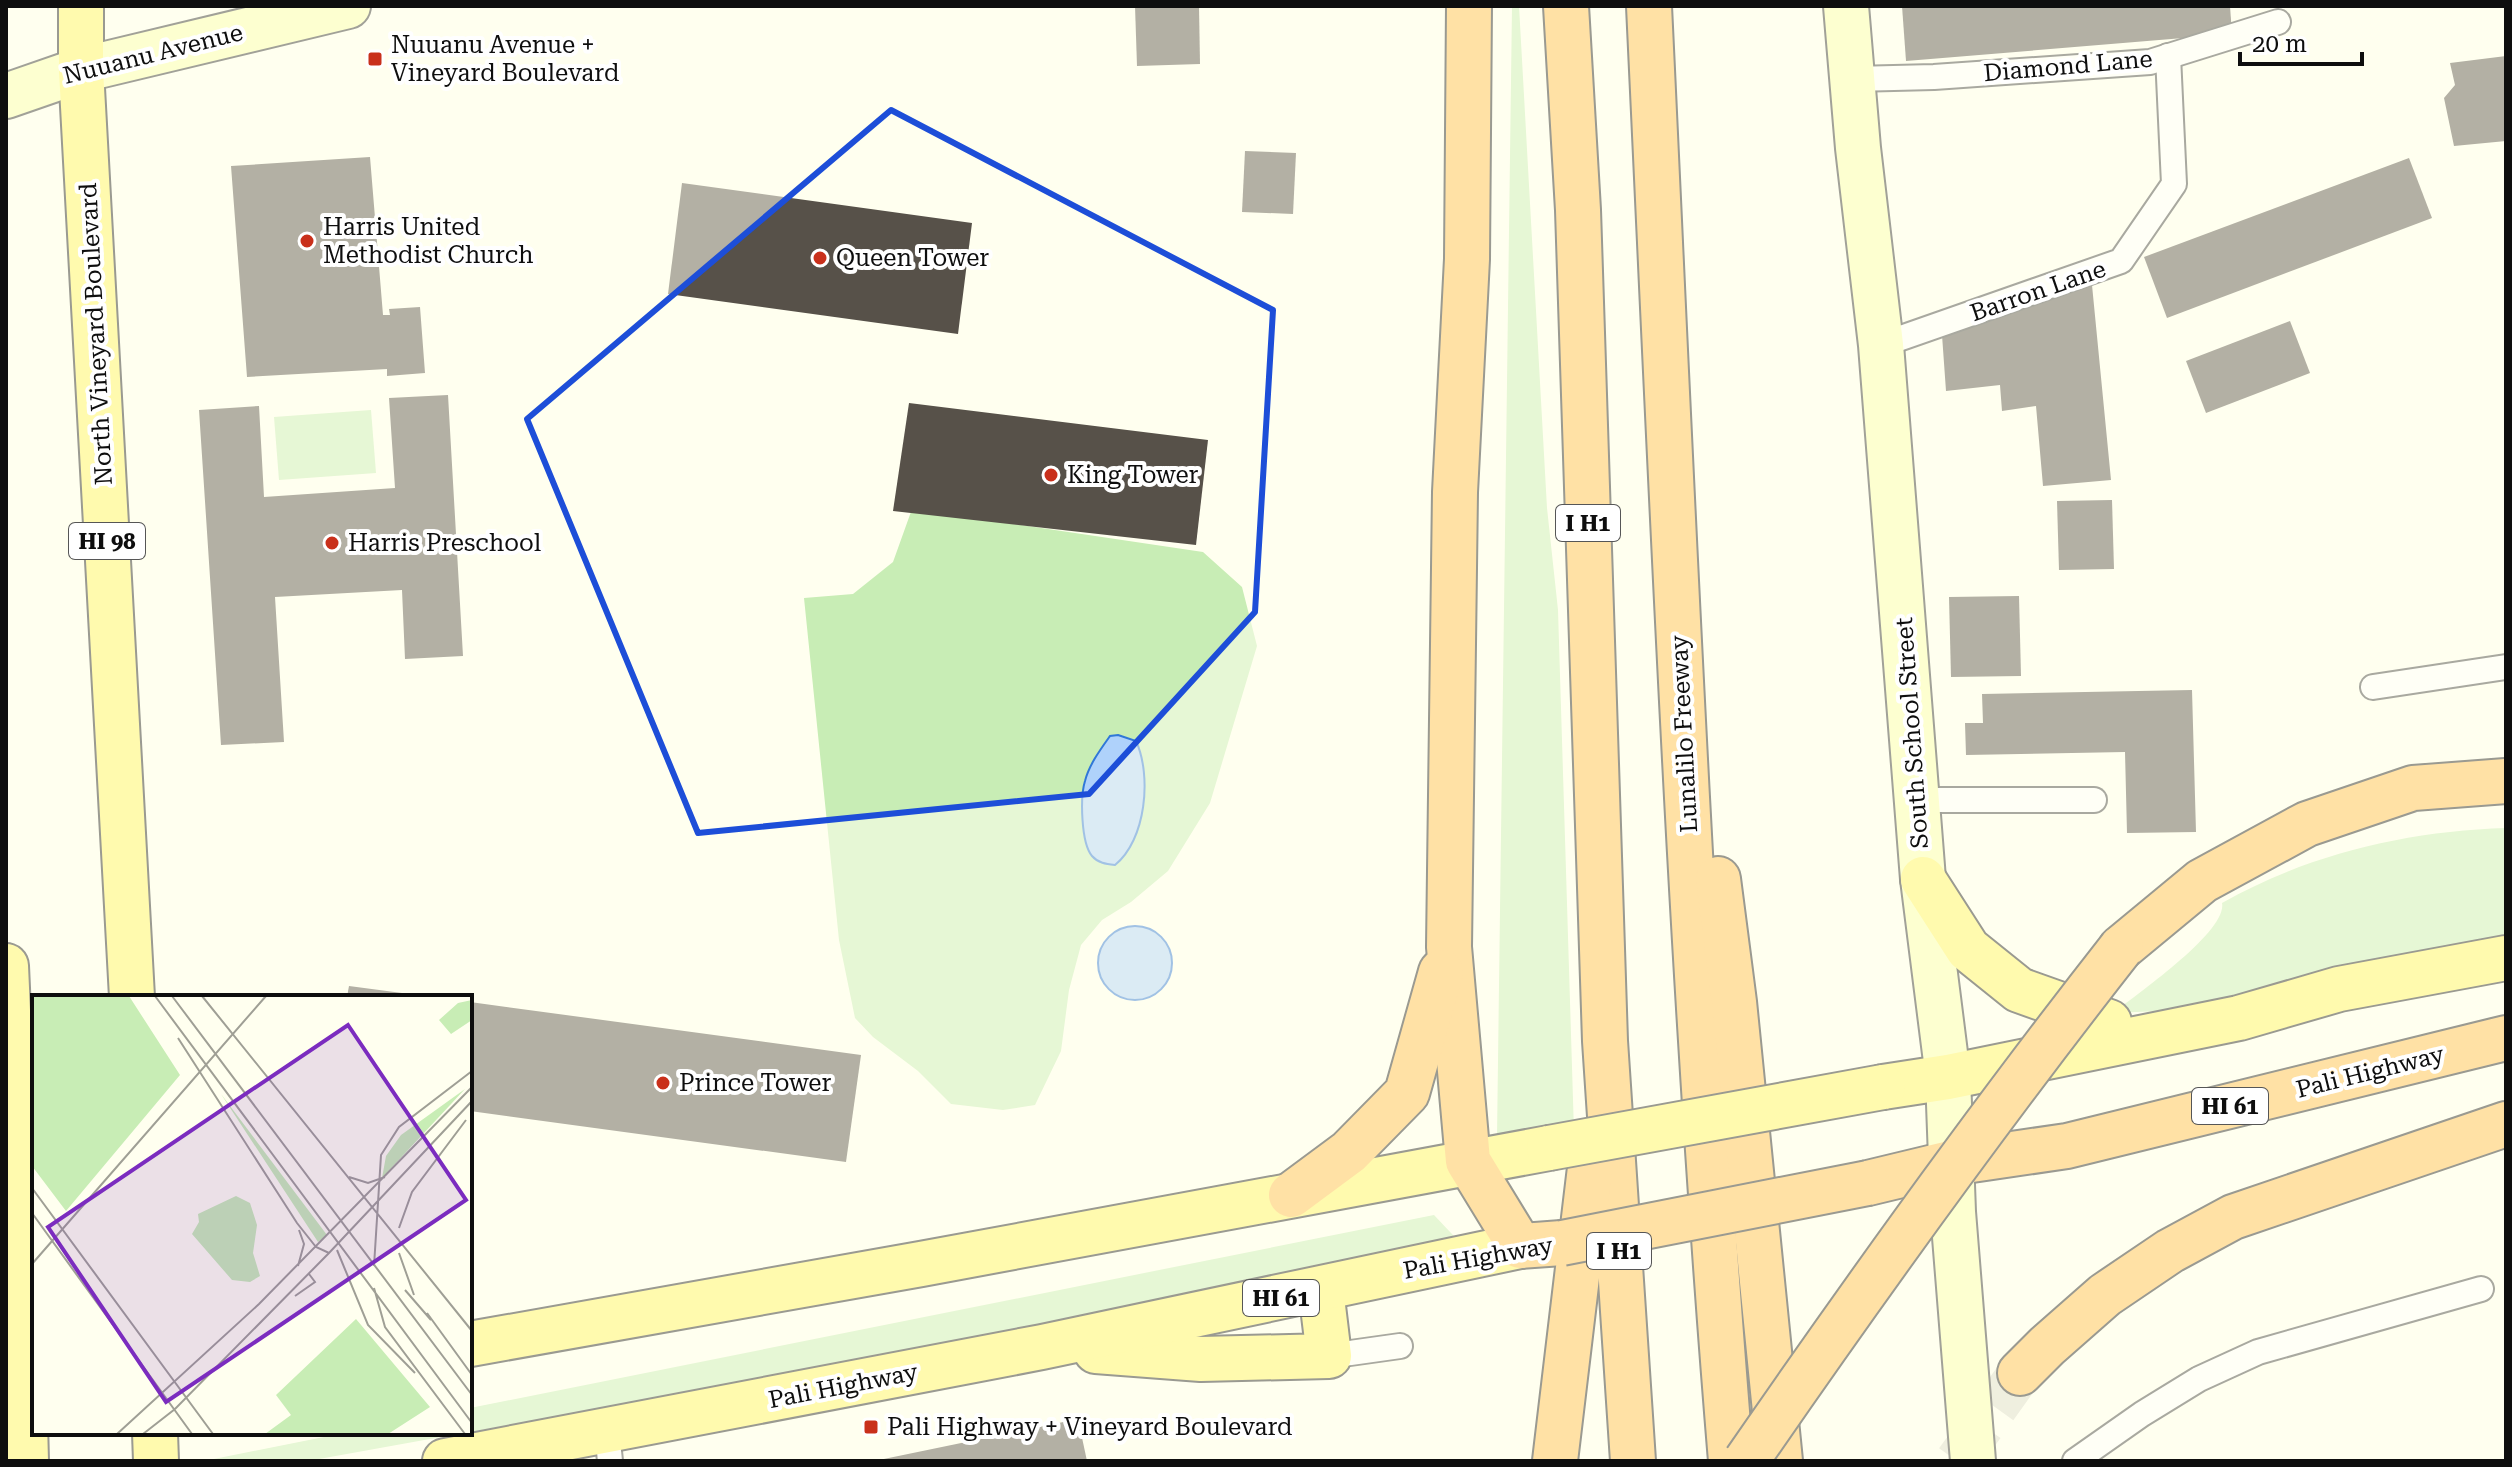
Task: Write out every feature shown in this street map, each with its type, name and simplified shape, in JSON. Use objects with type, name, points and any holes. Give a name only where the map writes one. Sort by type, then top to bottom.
[{"type":"highway","points":[[1469,6],[1467,259],[1455,492],[1449,947],[1468,1161],[1541,1244]]},
{"type":"highway","name":"I H1","points":[[1566,6],[1579,226],[1605,1041],[1633,1461]]},
{"type":"highway","name":"Lunalilo Freeway","points":[[1649,6],[1699,1008],[1731,1461]]},
{"type":"highway","points":[[1674,542],[1734,1002],[1780,1461]]},
{"type":"highway","points":[[1746,1461],[1832,1336],[2040,1051],[2121,948],[2202,881],[2307,824],[2413,788],[2506,781]]},
{"type":"highway","points":[[1291,1195],[1349,1152],[1407,1093],[1449,947]]},
{"type":"highway","name":"Pali Highway","points":[[1541,1244],[1868,1183],[1951,1163],[2067,1146],[2506,1038]]},
{"type":"highway","points":[[1555,1461],[1605,1041]]},
{"type":"highway","points":[[2020,1373],[2105,1295],[2170,1251],[2233,1217],[2506,1124]]},
{"type":"main road","name":"North Vineyard Boulevard","points":[[81,6],[81,70],[132,995]]},
{"type":"main road","name":"Nuuanu Avenue","points":[[6,96],[81,70],[348,6]]},
{"type":"main road","name":"South School Street","points":[[1846,6],[1881,345],[1923,879],[1948,1077],[1951,1163],[1973,1461]]},
{"type":"main road","points":[[1923,879],[1968,949],[2019,990],[2035,998],[2105,1022],[2239,1018]]},
{"type":"main road","points":[[472,1344],[921,1264],[1468,1161],[1948,1077],[2239,1018],[2339,989],[2506,958]]},
{"type":"main road","points":[[6,966],[26,1461]]},
{"type":"main road","name":"Pali Highway","points":[[445,1461],[608,1446],[1042,1347],[1541,1244]]},
{"type":"main road","points":[[1042,1347],[1201,1359],[1329,1356],[1321,1290]]},
{"type":"main road","points":[[155,1435],[156,1461]]},
{"type":"lane","name":"Diamond Lane","points":[[1853,79],[1934,77],[2150,62],[2278,22]]},
{"type":"lane","name":"Barron Lane","points":[[1881,345],[2121,261],[2174,184],[2168,56]]},
{"type":"lane","points":[[2373,687],[2506,667]]},
{"type":"lane","points":[[1917,800],[2094,800]]},
{"type":"lane","points":[[2075,1461],[2199,1379],[2258,1352],[2481,1289]]},
{"type":"lane","points":[[1329,1356],[1400,1346]]},
{"type":"highlighted area","points":[[891,110],[1273,310],[1255,612],[1089,794],[698,833],[527,419]]},
{"type":"green space","points":[[1512,6],[1519,6],[1547,508],[1558,610],[1574,1132],[1497,1137]]},
{"type":"green space","points":[[371,410],[376,473],[279,480],[274,417]]},
{"type":"green space","points":[[912,509],[1203,552],[1242,587],[1257,646],[1210,803],[1168,871],[1131,902],[1102,920],[1081,945],[1069,990],[1061,1051],[1035,1105],[1003,1110],[951,1104],[918,1071],[873,1037],[855,1018],[839,940],[804,598],[853,594],[893,562]]},
{"type":"green space","points":[[2506,828],[2506,947],[2313,978],[2160,1011],[2113,1013],[2196,945],[2220,915],[2222,903],[2255,886],[2289,871],[2360,848],[2432,834]]},
{"type":"green space","points":[[1434,1215],[1468,1251],[472,1432],[472,1408]]},
{"type":"green space","points":[[334,1435],[452,1435],[308,1461],[204,1461]]},
{"type":"water","points":[[1118,735],[1136,741],[1145,789],[1134,840],[1115,865],[1097,860],[1088,850],[1082,808],[1083,788],[1089,769],[1110,736]]},
{"type":"water","points":[[1128,926],[1142,926],[1156,932],[1166,942],[1172,963],[1170,977],[1156,994],[1142,1000],[1128,1000],[1114,994],[1104,984],[1098,970],[1098,956],[1104,942],[1114,932]]},
{"type":"building","points":[[1135,6],[1199,6],[1200,64],[1137,66]]},
{"type":"building","points":[[1902,6],[2230,6],[2232,34],[1906,61]]},
{"type":"building","points":[[2506,56],[2506,141],[2454,146],[2444,98],[2455,85],[2450,63]]},
{"type":"building","points":[[1245,151],[1296,153],[1293,214],[1242,212]]},
{"type":"building","name":"Harris United Methodist Church","points":[[370,157],[383,315],[390,315],[389,309],[420,307],[425,373],[387,376],[387,369],[247,377],[231,166]]},
{"type":"building","points":[[2409,158],[2432,218],[2167,318],[2144,257]]},
{"type":"building","name":"Queen Tower","points":[[682,183],[972,223],[958,334],[668,294]]},
{"type":"building","points":[[2092,285],[2111,480],[2043,486],[2036,406],[2002,411],[2000,385],[1946,391],[1942,335]]},
{"type":"building","points":[[2290,321],[2310,373],[2206,413],[2186,361]]},
{"type":"building","name":"Harris Preschool","points":[[448,395],[463,656],[405,659],[402,590],[275,597],[284,742],[221,745],[199,410],[259,406],[264,497],[395,488],[389,398]]},
{"type":"building","name":"King Tower","points":[[909,403],[1208,440],[1196,545],[893,511]]},
{"type":"building","points":[[2112,500],[2114,569],[2059,570],[2057,501]]},
{"type":"building","points":[[2019,596],[2021,676],[1951,677],[1949,597]]},
{"type":"building","points":[[2192,690],[2196,832],[2127,833],[2125,752],[1966,755],[1965,723],[1983,723],[1982,694]]},
{"type":"building","points":[[349,986],[417,995],[347,995]]},
{"type":"building","name":"Prince Tower","points":[[472,1002],[861,1055],[846,1162],[472,1111]]},
{"type":"building","points":[[1078,1419],[1087,1461],[879,1461],[879,1460]]},
{"type":"tunnel","points":[[1957,1461],[2020,1373]]},
{"type":"place","name":"Nuuanu Avenue + Vineyard Boulevard","points":[[375,59]]},
{"type":"place","name":"Harris United Methodist Church","points":[[307,241]]},
{"type":"place","name":"Queen Tower","points":[[820,258]]},
{"type":"place","name":"King Tower","points":[[1051,475]]},
{"type":"place","name":"Harris Preschool","points":[[332,543]]},
{"type":"place","name":"Prince Tower","points":[[663,1083]]},
{"type":"place","name":"Pali Highway + Vineyard Boulevard","points":[[871,1427]]}]
